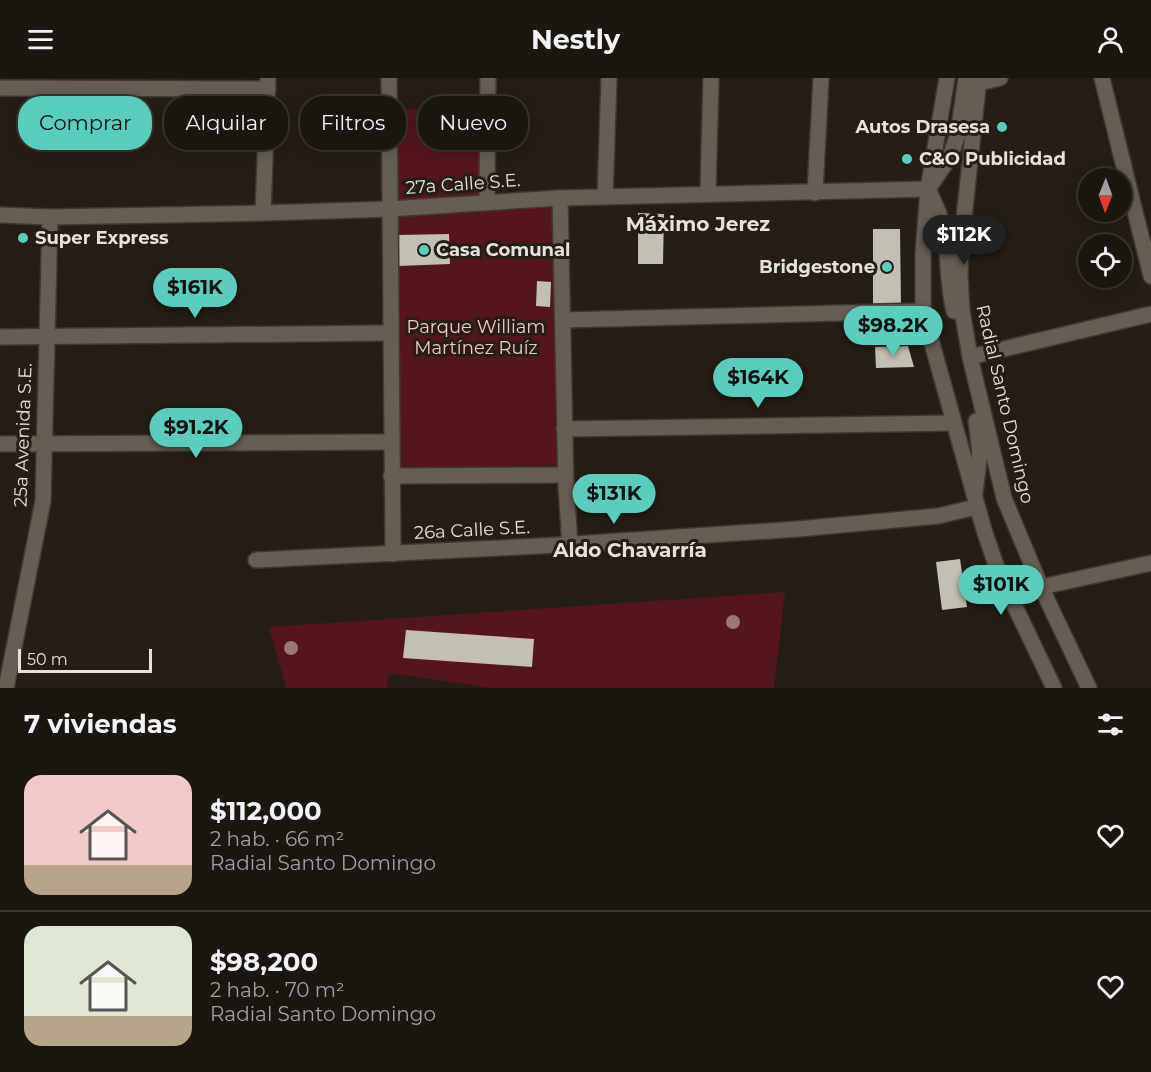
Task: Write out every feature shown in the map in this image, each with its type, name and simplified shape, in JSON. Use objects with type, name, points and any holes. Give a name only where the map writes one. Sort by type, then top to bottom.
[{"type":"street","points":[[389,78],[393,554]]},
{"type":"street","points":[[487,202],[488,78]]},
{"type":"street","points":[[605,197],[609,78]]},
{"type":"street","points":[[708,193],[711,78]]},
{"type":"street","points":[[815,193],[820,78]]},
{"type":"street","points":[[947,78],[928,189],[923,254],[923,311],[975,503],[998,571],[1054,688]]},
{"type":"street","points":[[928,189],[950,157],[975,80],[1000,78]]},
{"type":"street","points":[[1102,78],[1151,276]]},
{"type":"street","name":"Radial Santo Domingo","points":[[975,80],[960,256],[962,310],[970,357],[1004,498],[1041,587],[1089,688]]},
{"type":"street","points":[[0,88],[268,84],[263,213]]},
{"type":"street","points":[[928,189],[944,230],[951,296],[970,357],[971,397],[980,452],[975,503]]},
{"type":"street","name":"27a Calle S.E.","points":[[0,215],[50,217],[263,213],[390,209],[560,198],[928,189]]},
{"type":"street","points":[[560,198],[564,429],[570,544]]},
{"type":"street","name":"25a Avenida S.E.","points":[[6,688],[43,501],[50,217]]},
{"type":"street","points":[[563,320],[923,311]]},
{"type":"street","points":[[970,357],[1151,314]]},
{"type":"street","points":[[0,337],[390,333]]},
{"type":"street","points":[[564,429],[953,423]]},
{"type":"street","points":[[0,444],[391,442]]},
{"type":"street","points":[[392,476],[566,475]]},
{"type":"street","name":"26a Calle S.E.","points":[[256,561],[810,528],[938,516],[975,503]]},
{"type":"street","points":[[1041,587],[1151,563]]},
{"type":"green space","points":[[406,109],[418,109],[418,150],[488,150],[487,202],[389,209],[389,150],[406,150]]},
{"type":"green space","name":"Parque William Martínez Ruíz","points":[[560,198],[559,465],[394,471],[391,210]]},
{"type":"green space","points":[[785,592],[774,688],[492,688],[389,673],[387,688],[286,688],[269,627]]},
{"type":"building","points":[[638,213],[664,214],[663,264],[638,264]]},
{"type":"building","name":"Bridgestone","points":[[873,229],[900,229],[901,306],[873,306]]},
{"type":"building","name":"Casa Comunal","points":[[449,234],[450,264],[399,266],[399,235]]},
{"type":"building","points":[[537,281],[551,282],[550,307],[536,306]]},
{"type":"building","points":[[908,346],[914,367],[876,368],[875,347]]},
{"type":"building","points":[[960,559],[967,607],[942,610],[936,562]]},
{"type":"building","points":[[406,630],[534,639],[532,667],[403,658]]},
{"type":"place","name":"Autos Drasesa","points":[[1002,127]]},
{"type":"place","name":"C&O Publicidad","points":[[907,159]]},
{"type":"place","name":"Super Express","points":[[23,238]]},
{"type":"place","name":"Casa Comunal","points":[[424,250]]},
{"type":"place","name":"Bridgestone","points":[[887,267]]},
{"type":"district","name":"Máximo Jerez","points":[[698,224]]},
{"type":"district","name":"Aldo Chavarría","points":[[630,550]]}]
